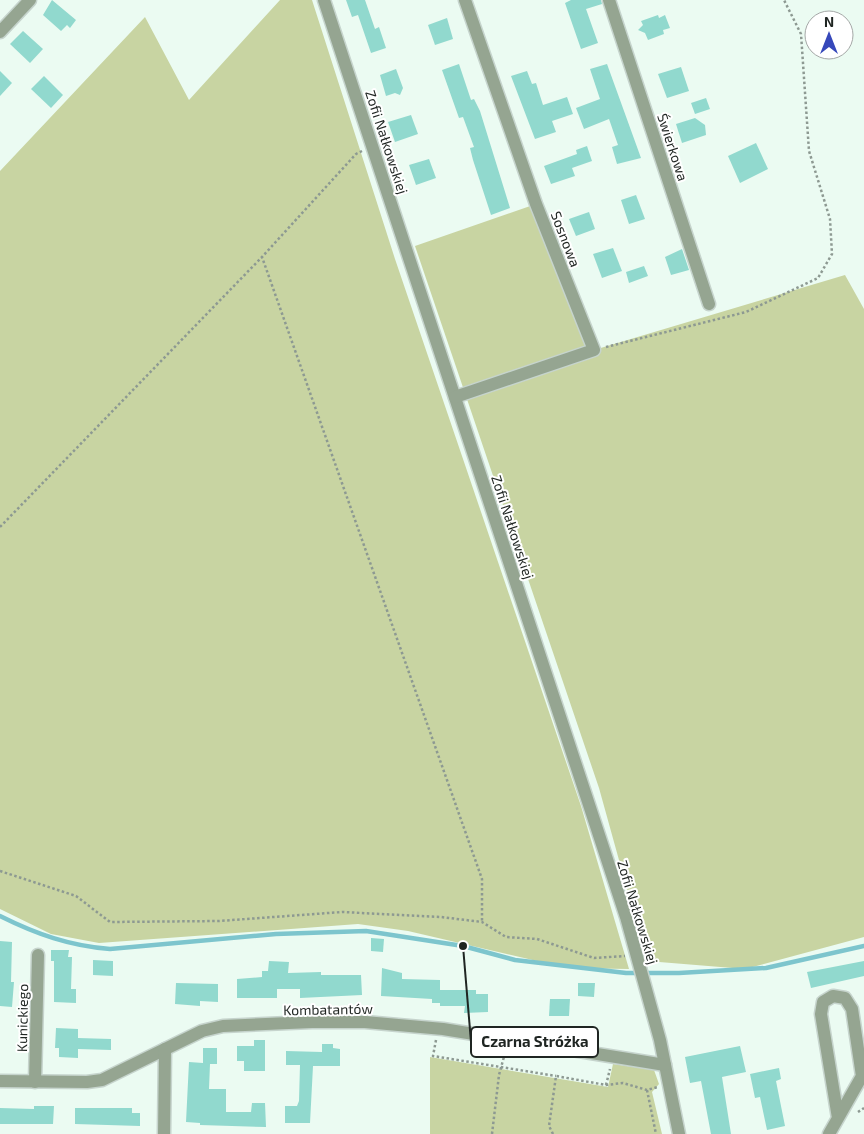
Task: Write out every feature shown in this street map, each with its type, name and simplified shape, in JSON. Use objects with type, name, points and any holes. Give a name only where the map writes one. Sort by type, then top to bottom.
[{"type":"street","points":[[0,32],[30,0]]},
{"type":"street","name":"Zofii Nałkowskiej","points":[[324,0],[638,961],[660,1040],[679,1134]]},
{"type":"street","name":"Sosnowa","points":[[465,0],[536,204],[594,350]]},
{"type":"street","name":"Świerkowa","points":[[609,0],[709,304]]},
{"type":"street","points":[[455,397],[594,350]]},
{"type":"street","name":"Kunickiego","points":[[36,1082],[38,955]]},
{"type":"street","points":[[829,1134],[862,1076],[852,1009],[844,998],[833,996],[823,1002],[821,1014],[838,1118]]},
{"type":"street","name":"Kombatantów","points":[[0,1081],[87,1082],[102,1080],[202,1031],[223,1026],[365,1022],[439,1028],[665,1065]]},
{"type":"street","points":[[164,1134],[165,1050]]},
{"type":"path","points":[[594,350],[746,312],[818,278],[832,254],[830,220],[809,151],[801,34],[784,0]]},
{"type":"path","points":[[0,527],[262,257],[356,154],[372,146]]},
{"type":"path","points":[[262,257],[482,879],[482,922]]},
{"type":"path","points":[[0,871],[76,896],[110,922],[218,921],[342,912],[441,917],[482,922],[506,936],[537,939],[594,958],[638,961]]},
{"type":"path","points":[[439,1028],[433,1056],[606,1085],[623,1083],[647,1090],[669,1084]]},
{"type":"path","points":[[492,1134],[501,1068],[509,1039]]},
{"type":"path","points":[[553,1134],[549,1126],[556,1076]]},
{"type":"path","points":[[647,1090],[656,1134]]},
{"type":"green space","points":[[280,0],[312,0],[395,259],[581,806],[629,969],[567,968],[408,931],[358,924],[99,943],[51,934],[0,909],[0,171],[145,17],[189,100]]},
{"type":"green space","points":[[536,204],[594,350],[845,275],[864,309],[864,937],[745,969],[647,961],[599,788],[415,246]]},
{"type":"green space","points":[[430,1057],[608,1087],[613,1064],[654,1070],[659,1084],[652,1092],[662,1134],[430,1134]]},
{"type":"building","points":[[52,0],[76,20],[70,28],[67,25],[61,31],[43,15]]},
{"type":"building","points":[[346,0],[365,0],[375,29],[379,27],[386,48],[371,53],[358,15],[352,17]]},
{"type":"building","points":[[571,0],[601,0],[602,4],[586,9],[598,43],[581,49],[565,3]]},
{"type":"building","points":[[658,15],[659,18],[665,15],[670,28],[663,30],[664,34],[648,40],[645,33],[638,30],[643,25],[641,21]]},
{"type":"building","points":[[447,18],[453,39],[435,45],[428,25]]},
{"type":"building","points":[[23,31],[43,49],[30,63],[10,44]]},
{"type":"building","points":[[459,64],[471,100],[474,99],[480,111],[510,208],[491,215],[470,148],[474,147],[463,117],[459,118],[442,70]]},
{"type":"building","points":[[607,64],[641,158],[617,164],[612,147],[618,145],[609,119],[584,129],[576,108],[600,99],[590,69]]},
{"type":"building","points":[[681,67],[689,91],[667,98],[658,74]]},
{"type":"building","points":[[396,69],[403,88],[400,95],[395,93],[386,96],[380,75]]},
{"type":"building","points":[[0,71],[12,83],[0,96]]},
{"type":"building","points":[[527,71],[532,84],[536,83],[543,105],[567,97],[573,114],[552,121],[556,132],[535,139],[511,76]]},
{"type":"building","points":[[44,76],[63,95],[51,108],[31,89]]},
{"type":"building","points":[[706,98],[710,109],[695,114],[691,103]]},
{"type":"building","points":[[411,115],[418,134],[395,142],[388,122]]},
{"type":"building","points":[[695,118],[705,125],[706,135],[682,143],[676,124]]},
{"type":"building","points":[[756,143],[768,169],[740,183],[728,156]]},
{"type":"building","points":[[587,146],[592,161],[572,168],[575,176],[551,184],[544,166],[577,154],[576,150]]},
{"type":"building","points":[[429,159],[436,178],[416,185],[409,165]]},
{"type":"building","points":[[636,195],[645,219],[629,224],[621,200]]},
{"type":"building","points":[[589,212],[595,229],[576,236],[569,219]]},
{"type":"building","points":[[613,248],[622,271],[602,278],[593,254]]},
{"type":"building","points":[[682,249],[689,270],[671,275],[665,257]]},
{"type":"building","points":[[644,266],[648,276],[629,283],[626,272]]},
{"type":"building","points":[[371,938],[384,939],[383,952],[371,951]]},
{"type":"building","points":[[0,941],[12,942],[11,982],[14,982],[12,1007],[0,1006]]},
{"type":"building","points":[[51,950],[69,950],[68,957],[72,957],[71,989],[76,989],[76,1003],[54,1002],[54,961],[51,961]]},
{"type":"building","points":[[93,960],[113,961],[113,976],[93,975]]},
{"type":"building","points":[[269,961],[289,962],[288,973],[321,972],[321,975],[361,975],[362,995],[300,998],[300,989],[277,989],[277,998],[237,998],[237,979],[262,977],[262,971],[268,971]]},
{"type":"building","points":[[864,961],[864,976],[811,988],[807,972]]},
{"type":"building","points":[[382,968],[402,973],[402,979],[440,980],[440,990],[476,990],[476,994],[488,994],[488,1012],[464,1013],[465,1006],[440,1006],[440,1003],[432,1003],[432,999],[381,996]]},
{"type":"building","points":[[176,983],[218,984],[218,1002],[200,1001],[200,1006],[175,1004]]},
{"type":"building","points":[[578,983],[595,983],[594,997],[578,996]]},
{"type":"building","points":[[550,999],[570,999],[569,1016],[549,1016]]},
{"type":"building","points":[[56,1028],[78,1029],[78,1038],[111,1039],[111,1050],[78,1049],[78,1058],[59,1057],[59,1048],[55,1048]]},
{"type":"building","points":[[254,1040],[265,1040],[265,1071],[244,1071],[244,1061],[237,1061],[237,1046],[254,1046]]},
{"type":"building","points":[[322,1044],[333,1044],[333,1048],[340,1049],[340,1066],[313,1066],[310,1123],[285,1123],[285,1106],[297,1106],[299,1101],[300,1065],[286,1065],[286,1051],[322,1052]]},
{"type":"building","points":[[740,1046],[746,1072],[722,1077],[731,1134],[711,1134],[701,1081],[690,1083],[685,1057]]},
{"type":"building","points":[[203,1048],[217,1048],[217,1064],[210,1064],[209,1089],[226,1089],[226,1112],[251,1112],[252,1103],[265,1103],[266,1127],[200,1125],[200,1123],[186,1122],[189,1062],[203,1063]]},
{"type":"building","points":[[779,1068],[781,1079],[776,1081],[785,1126],[767,1130],[760,1097],[755,1098],[750,1074]]},
{"type":"building","points":[[34,1106],[54,1106],[53,1124],[0,1124],[0,1108],[34,1109]]},
{"type":"building","points":[[75,1108],[132,1108],[132,1113],[140,1113],[140,1126],[75,1124]]},
{"type":"waterway","points":[[0,916],[67,942],[110,949],[276,934],[366,931],[463,946],[515,960],[626,973],[679,973],[766,968],[864,946]]},
{"type":"place","name":"Czarna Stróżka","points":[[463,946]]}]
